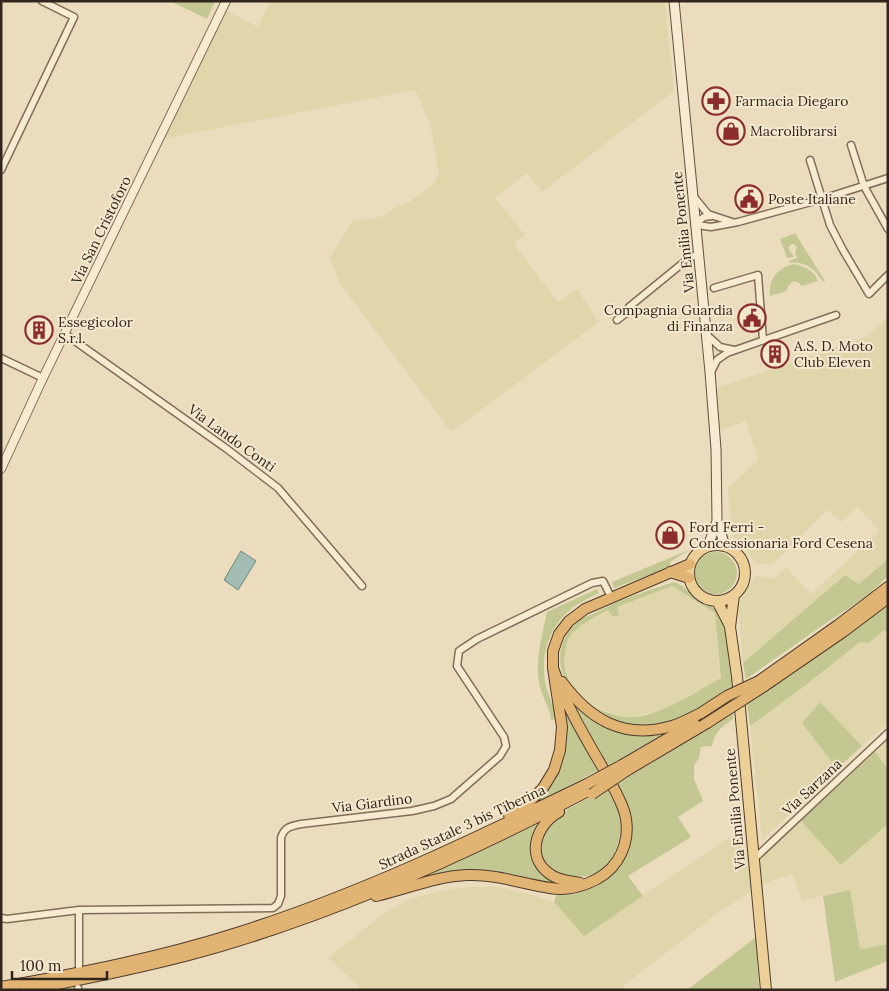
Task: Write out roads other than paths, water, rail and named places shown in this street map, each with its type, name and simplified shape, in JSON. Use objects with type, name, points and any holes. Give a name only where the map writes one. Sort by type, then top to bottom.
[{"type":"highway","points":[[462,845],[487,826],[515,813],[530,801],[543,788],[554,770],[560,750],[562,727],[553,668],[553,651],[559,634],[569,621],[585,609],[690,564]]},
{"type":"highway","points":[[670,572],[689,578]]},
{"type":"highway","points":[[761,684],[888,588]]},
{"type":"highway","points":[[553,668],[584,708],[597,718],[630,730],[652,730],[673,726],[704,718],[727,696],[761,684],[843,632],[888,598]]},
{"type":"highway","points":[[342,904],[435,879],[468,875],[493,876],[550,888],[564,889],[601,877],[613,867],[622,853],[627,834],[625,814],[618,795],[567,703],[553,668]]},
{"type":"highway","name":"Strada Statale 3 bis Tiberina","points":[[26,990],[115,973],[190,954],[258,934],[342,904],[465,852],[590,789],[704,718]]},
{"type":"highway","points":[[586,883],[564,880],[552,875],[542,865],[536,853],[536,840],[540,828],[554,815],[590,789]]},
{"type":"highway","name":"Strada Statale 3 bis Tiberina","points":[[1,987],[114,966],[188,948],[239,932],[340,897],[590,789]]},
{"type":"main road","name":"Via Emilia Ponente","points":[[674,1],[709,353],[716,449],[717,521],[726,546]]},
{"type":"main road","name":"Via Emilia Ponente","points":[[708,546],[717,521]]},
{"type":"main road","points":[[708,546],[726,546],[736,552],[742,562],[744,568],[743,582],[734,594],[726,599],[717,601],[707,599],[693,587],[689,578],[690,564],[694,556],[708,546]]},
{"type":"main road","name":"Via Emilia Ponente","points":[[734,594],[730,627],[737,676],[766,990]]},
{"type":"main road","name":"Via Emilia Ponente","points":[[717,601],[730,627]]},
{"type":"street","points":[[1,170],[74,17],[42,1]]},
{"type":"street","name":"Via San Cristoforo","points":[[1,470],[226,1]]},
{"type":"street","points":[[851,145],[864,186],[888,229]]},
{"type":"street","points":[[810,160],[830,225],[869,294],[888,275]]},
{"type":"street","points":[[698,240],[704,231],[711,227],[738,222],[822,199],[888,178]]},
{"type":"street","points":[[694,196],[701,207],[712,216],[738,222]]},
{"type":"street","points":[[696,224],[704,217],[712,216]]},
{"type":"street","points":[[696,224],[711,227]]},
{"type":"street","points":[[617,320],[629,311],[629,307],[689,258],[699,254]]},
{"type":"street","points":[[714,288],[758,274],[763,340]]},
{"type":"street","points":[[709,353],[735,350],[836,315]]},
{"type":"street","name":"Via Lando Conti","points":[[65,334],[227,449],[278,488],[362,586]]},
{"type":"street","points":[[707,335],[715,344],[726,351]]},
{"type":"street","points":[[710,372],[717,360],[726,351]]},
{"type":"street","points":[[1,358],[44,378]]},
{"type":"street","name":"Via Giardino","points":[[1,918],[79,910],[274,908],[281,896],[281,838],[283,832],[289,826],[412,811],[434,806],[450,799],[500,756],[506,746],[504,737],[457,666],[458,652],[477,639],[592,583],[603,581],[611,597]]},
{"type":"street","name":"Via Sarzana","points":[[754,859],[888,733]]},
{"type":"street","points":[[79,910],[79,967]]},
{"type":"water","points":[[241,551],[256,561],[238,590],[224,580]]},
{"type":"place","name":"Farmacia Diegaro","points":[[716,101]]},
{"type":"place","name":"Macrolibrarsi","points":[[731,131]]},
{"type":"place","name":"Poste Italiane","points":[[749,199]]},
{"type":"place","name":"Compagnia Guardia di Finanza","points":[[752,318]]},
{"type":"place","name":"Essegicolor S.r.l.","points":[[39,330]]},
{"type":"place","name":"A.S. D. Moto Club Eleven","points":[[775,354]]},
{"type":"place","name":"Ford Ferri - Concessionaria Ford Cesena","points":[[670,535]]}]
